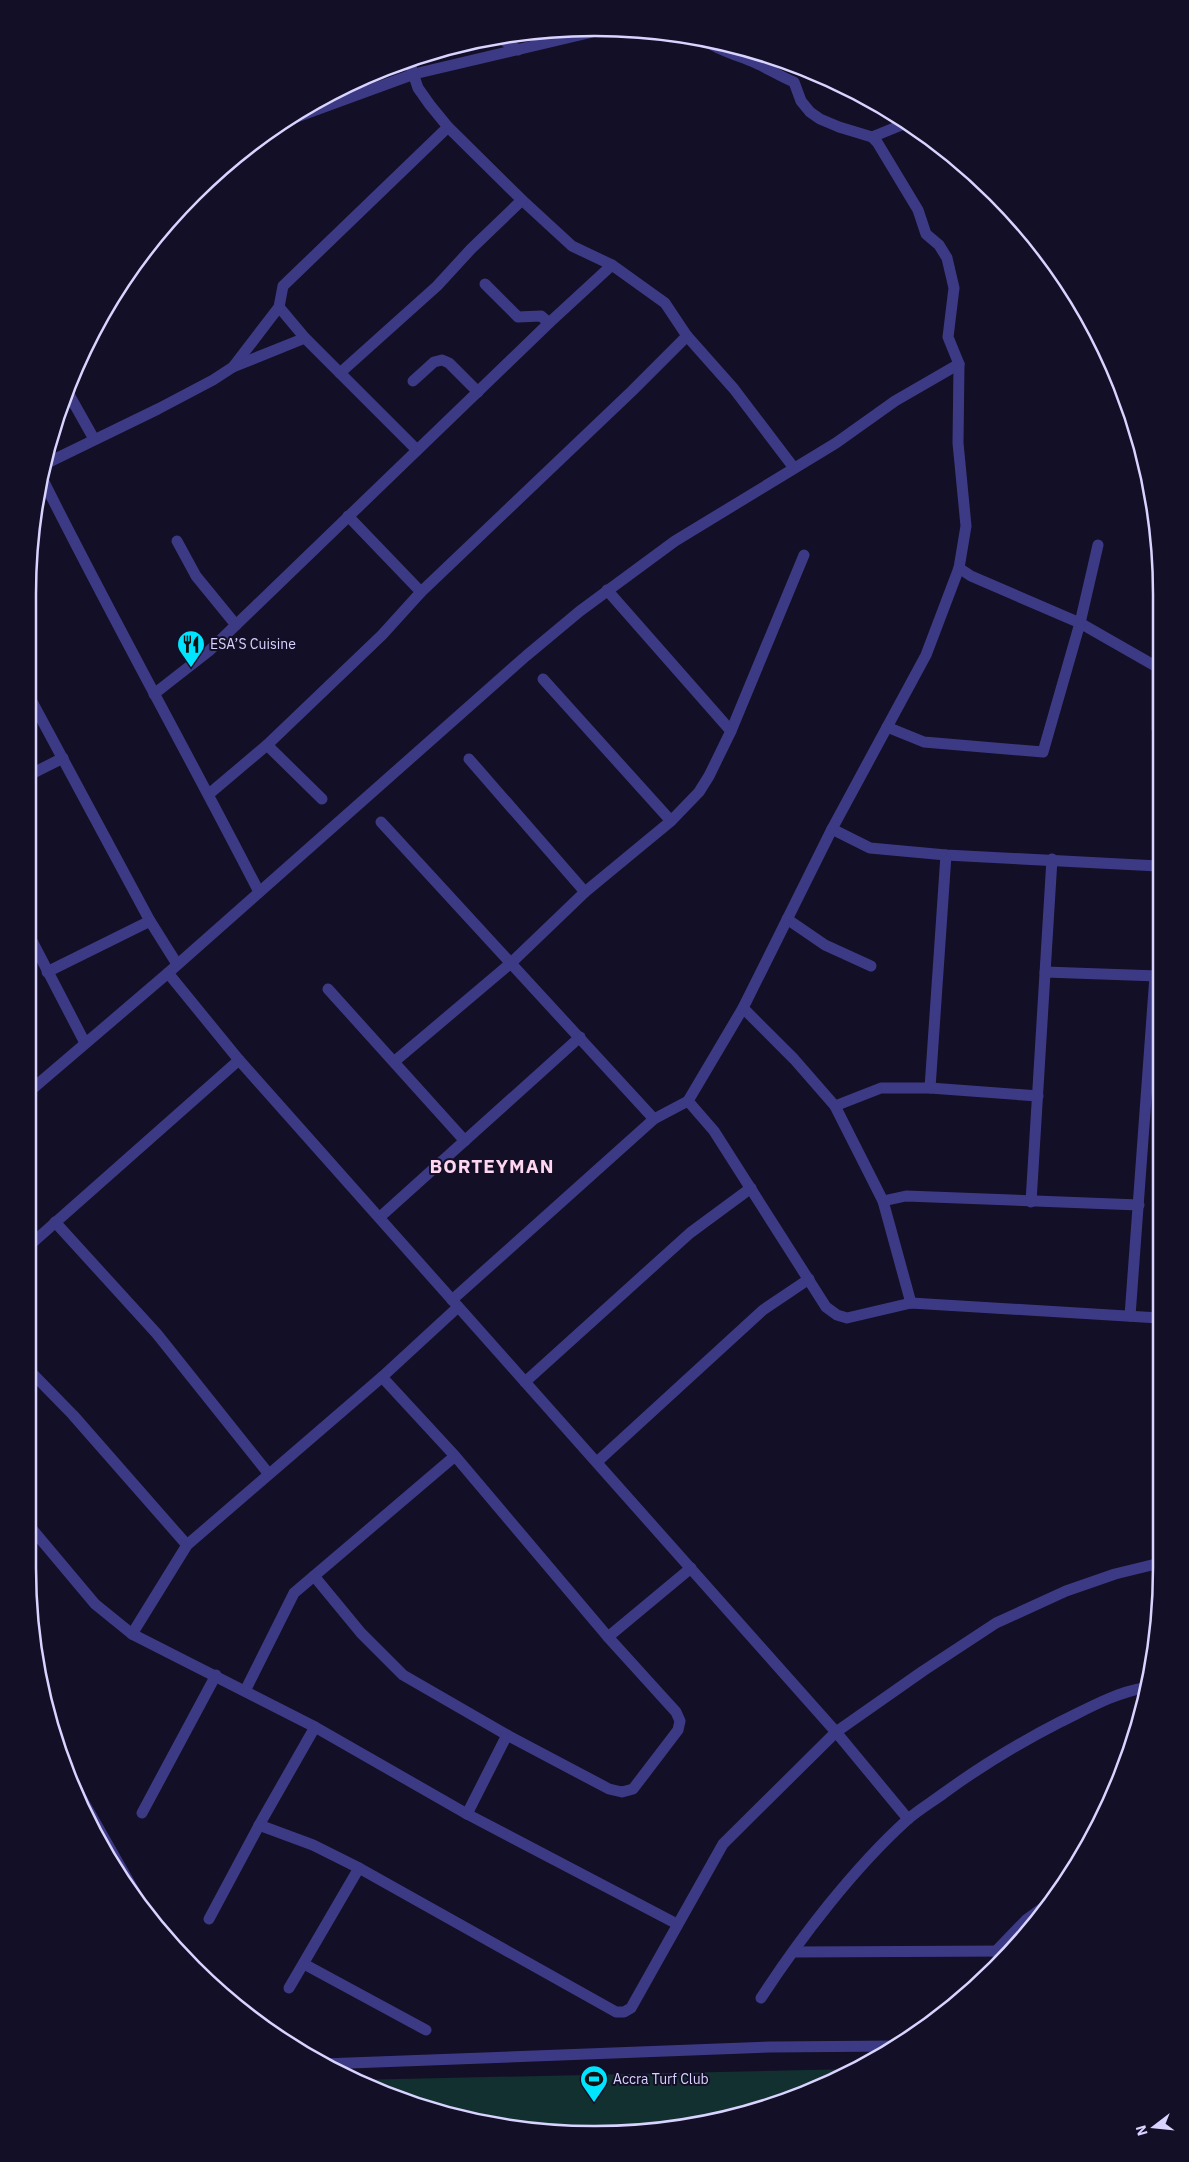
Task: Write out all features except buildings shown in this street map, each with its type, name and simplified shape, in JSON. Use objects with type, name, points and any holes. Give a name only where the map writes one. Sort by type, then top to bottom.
[{"type":"street","points":[[343,97],[414,74],[574,37]]},
{"type":"street","points":[[508,43],[518,50]]},
{"type":"street","points":[[132,1634],[187,1544],[382,1377],[455,1304],[654,1119],[688,1101],[742,1008],[832,829],[926,655],[959,568],[966,526],[958,444],[959,364],[948,337],[954,288],[947,258],[939,245],[926,234],[918,210],[882,149],[872,137],[820,119],[810,112],[801,101],[794,82],[778,76],[752,61],[726,52]]},
{"type":"street","points":[[411,67],[418,88],[448,127],[522,200],[572,246],[612,266],[665,304],[687,336],[734,389],[794,468]]},
{"type":"street","points":[[872,137],[898,126]]},
{"type":"street","points":[[233,367],[279,307],[284,286],[448,127]]},
{"type":"street","points":[[340,373],[437,286],[471,249],[522,200]]},
{"type":"street","points":[[154,694],[209,651],[549,323],[612,266]]},
{"type":"street","points":[[485,284],[518,317],[541,316],[549,323]]},
{"type":"street","points":[[279,307],[306,338],[417,450]]},
{"type":"street","points":[[209,794],[267,745],[382,635],[421,592],[632,392],[687,336]]},
{"type":"street","points":[[53,461],[158,409],[213,380],[233,367],[306,338]]},
{"type":"street","points":[[413,381],[434,362],[442,360],[450,363],[478,392]]},
{"type":"street","points":[[36,1085],[168,973],[526,656],[607,590],[675,541],[836,443],[895,401],[959,364]]},
{"type":"street","points":[[72,400],[94,439]]},
{"type":"street","points":[[47,487],[259,892]]},
{"type":"street","points":[[348,516],[421,592]]},
{"type":"street","points":[[176,540],[196,576],[236,625]]},
{"type":"street","points":[[887,727],[924,742],[1043,752],[1080,623],[1098,545]]},
{"type":"street","points":[[394,1061],[511,963],[585,892],[671,821],[699,792],[731,731],[804,555]]},
{"type":"street","points":[[959,568],[972,576],[1080,623],[1153,665]]},
{"type":"street","points":[[607,590],[731,731]]},
{"type":"street","points":[[542,679],[671,821]]},
{"type":"street","points":[[36,709],[150,921],[177,964]]},
{"type":"street","points":[[267,745],[322,799]]},
{"type":"street","points":[[36,772],[63,758]]},
{"type":"street","points":[[469,759],[585,892]]},
{"type":"street","points":[[382,822],[654,1119]]},
{"type":"street","points":[[832,829],[870,848],[946,855],[1153,866]]},
{"type":"street","points":[[930,1088],[946,855]]},
{"type":"street","points":[[1031,1202],[1052,859]]},
{"type":"street","points":[[787,919],[825,945],[870,966]]},
{"type":"street","points":[[47,972],[150,921]]},
{"type":"street","points":[[36,949],[85,1043]]},
{"type":"street","points":[[1045,972],[1153,976]]},
{"type":"street","points":[[168,973],[239,1060],[836,1732],[908,1819]]},
{"type":"street","points":[[328,989],[465,1141]]},
{"type":"street","points":[[742,1008],[794,1059],[834,1106],[883,1201],[911,1303]]},
{"type":"street","points":[[1130,1316],[1153,1027]]},
{"type":"street","points":[[380,1217],[580,1037]]},
{"type":"street","points":[[36,1239],[239,1060]]},
{"type":"street","points":[[834,1106],[880,1088],[930,1088],[1038,1096]]},
{"type":"street","points":[[688,1101],[714,1131],[826,1307],[837,1315],[847,1318],[911,1303],[1153,1318]]},
{"type":"street","points":[[525,1382],[690,1233],[751,1188]]},
{"type":"street","points":[[883,1201],[906,1196],[1139,1205]]},
{"type":"street","points":[[55,1222],[157,1334],[268,1473]]},
{"type":"street","points":[[596,1462],[763,1310],[809,1279]]},
{"type":"street","points":[[36,1376],[187,1544]]},
{"type":"street","points":[[314,1576],[362,1633],[403,1675],[507,1735],[609,1789],[622,1792],[633,1789],[678,1730],[680,1721],[676,1712],[608,1637],[455,1456],[382,1377]]},
{"type":"street","points":[[245,1691],[294,1594],[455,1456]]},
{"type":"street","points":[[36,1534],[95,1604],[132,1634],[216,1674],[315,1727],[467,1814],[677,1924]]},
{"type":"street","points":[[259,1825],[313,1845],[359,1868],[616,2012],[624,2012],[631,2008],[723,1844],[836,1732],[922,1671],[996,1623],[1066,1591],[1115,1574],[1153,1565]]},
{"type":"street","points":[[608,1637],[691,1568]]},
{"type":"street","points":[[142,1813],[216,1674]]},
{"type":"street","points":[[761,1998],[792,1952],[857,1872],[908,1819],[981,1766],[1036,1734],[1100,1703],[1139,1690]]},
{"type":"street","points":[[209,1920],[259,1825],[315,1727]]},
{"type":"street","points":[[467,1814],[507,1735]]},
{"type":"street","points":[[289,1988],[359,1868]]},
{"type":"street","points":[[996,1951],[1028,1919]]},
{"type":"street","points":[[792,1952],[1000,1951]]},
{"type":"street","points":[[304,1964],[426,2030]]},
{"type":"street","points":[[339,2063],[770,2047],[882,2046]]},
{"type":"green space","name":"Accra Turf Club","points":[[838,2069],[774,2096],[739,2107],[667,2121],[631,2125],[594,2126],[558,2125],[486,2115],[450,2107],[415,2096],[373,2080]]},
{"type":"place","name":"ESA’S Cuisine","points":[[191,668]]},
{"type":"place","name":"Accra Turf Club","points":[[594,2103]]},
{"type":"district","name":"BORTEYMAN","points":[[492,1166]]}]
